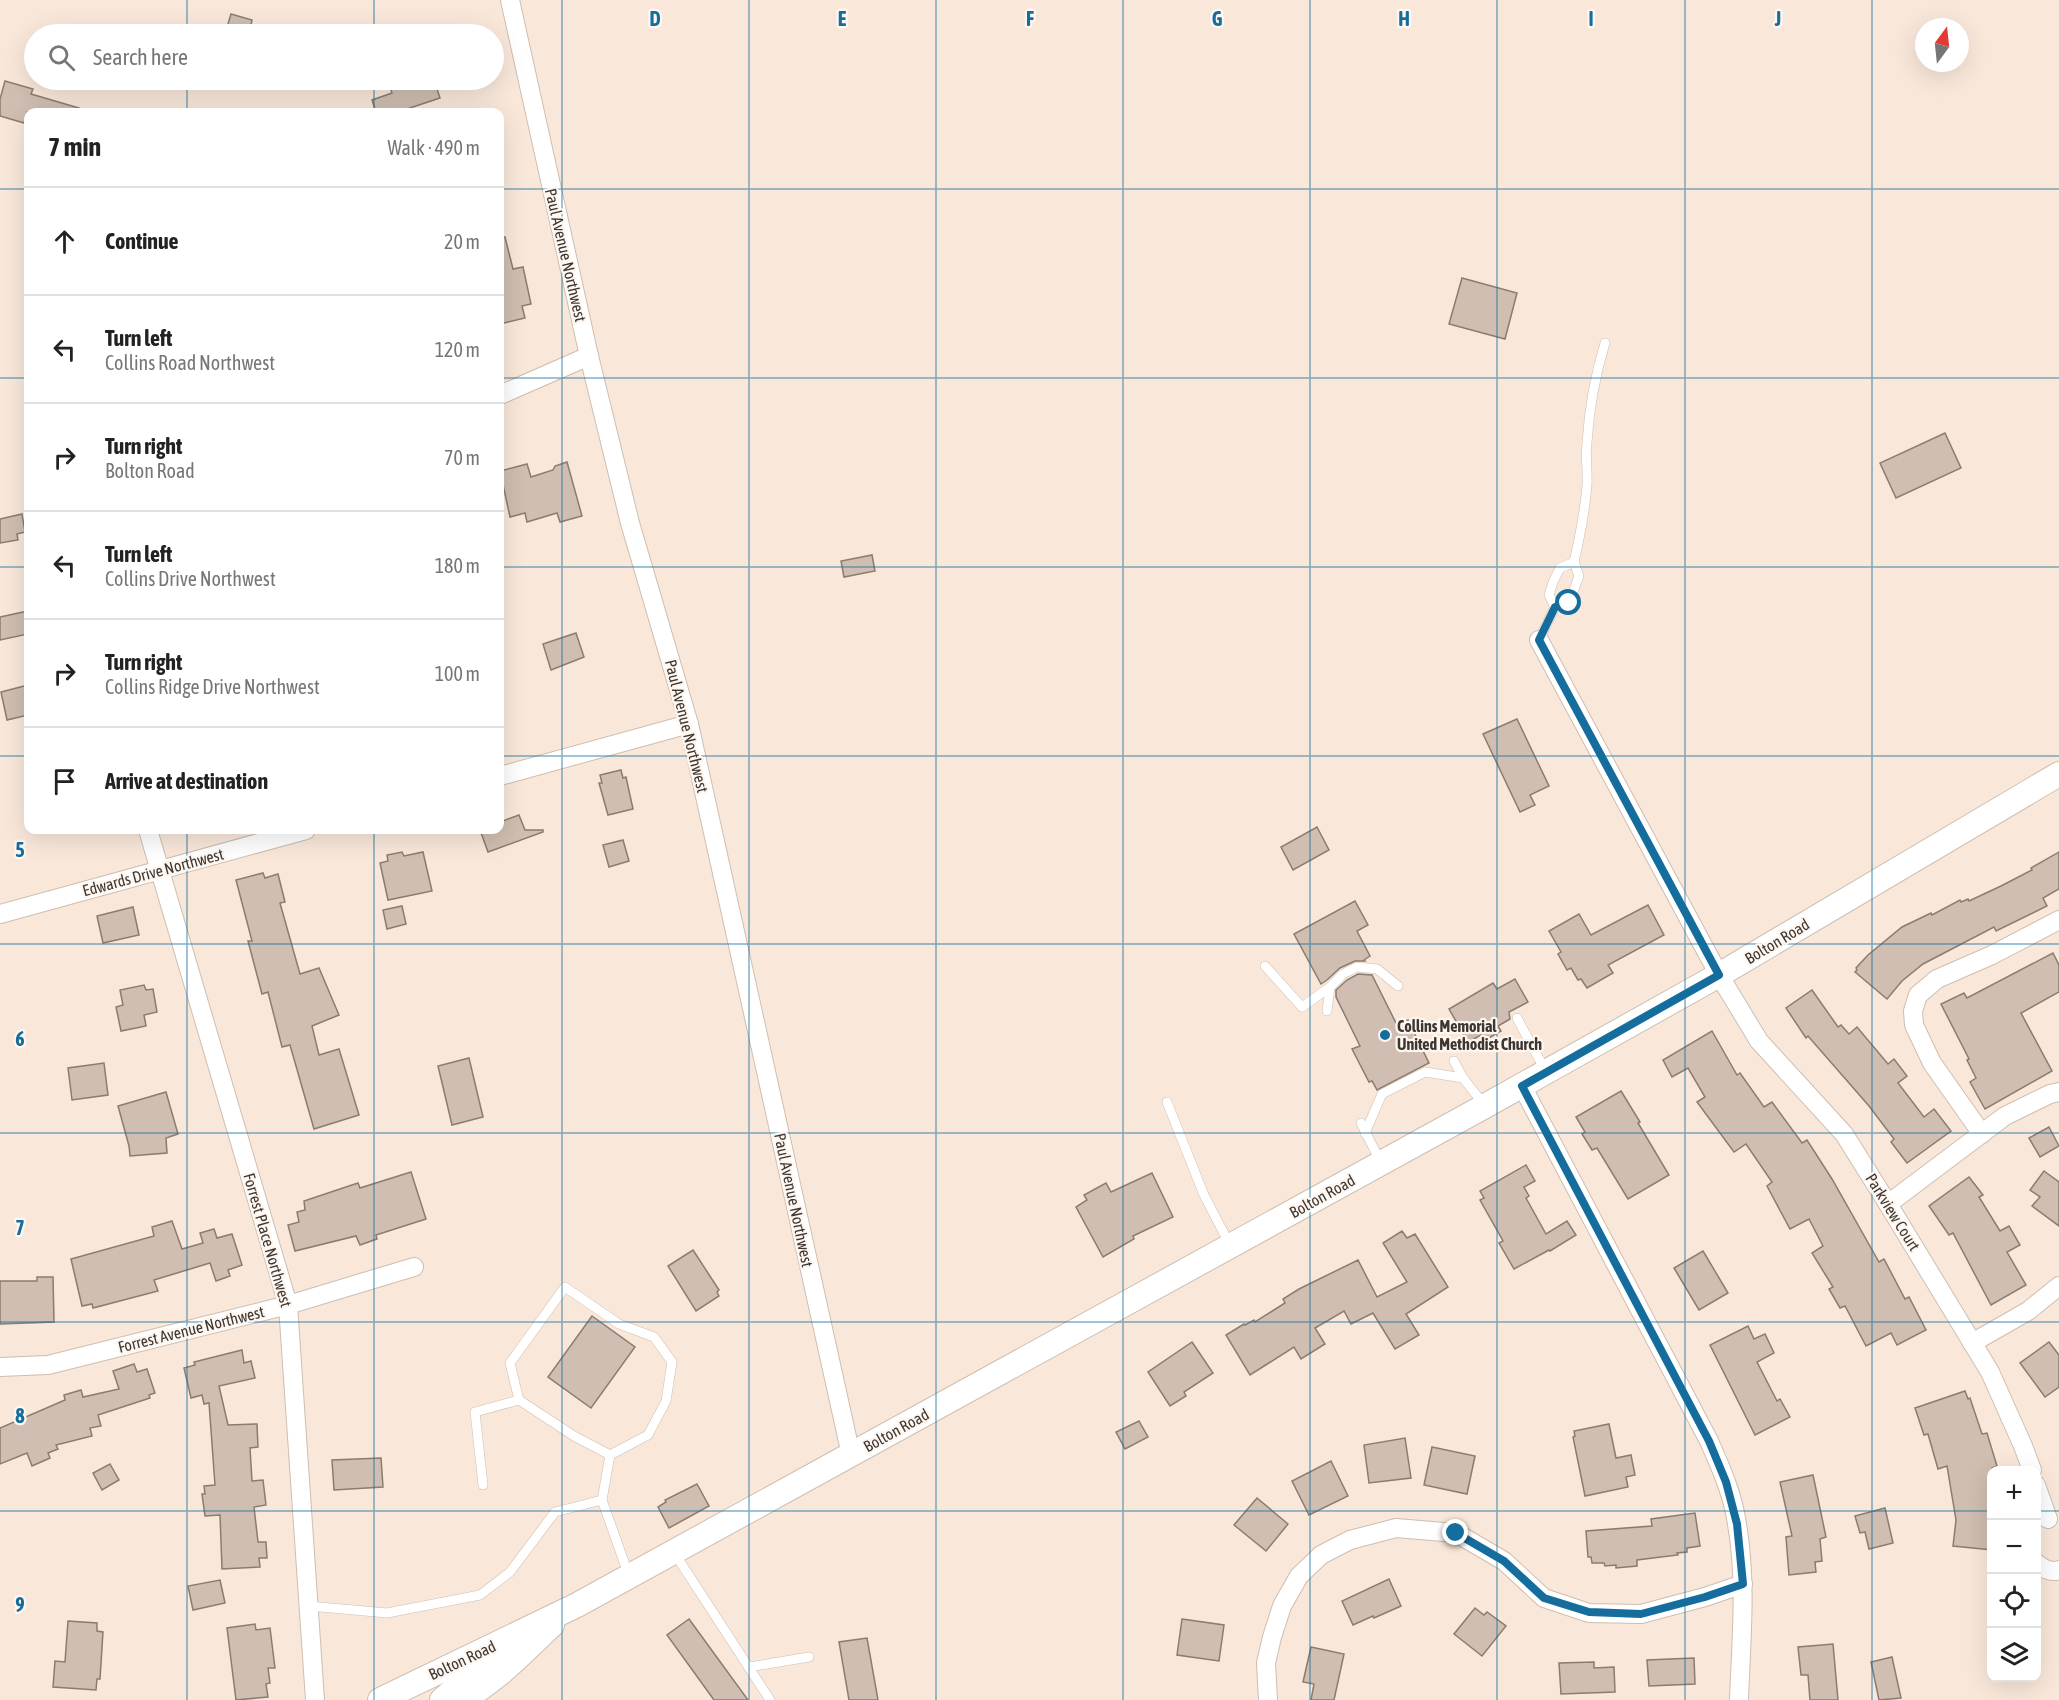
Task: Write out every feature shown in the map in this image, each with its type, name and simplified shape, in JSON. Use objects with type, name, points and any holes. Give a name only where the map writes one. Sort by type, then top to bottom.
[{"type":"street","name":"Paul Avenue Northwest","points":[[510,0],[589,356],[630,523],[689,724],[851,1455]]},
{"type":"street","points":[[504,393],[589,356]]},
{"type":"street","name":"Parkview Court","points":[[1539,640],[1719,975],[1759,1041],[1844,1134],[1990,1372],[2030,1466]]},
{"type":"street","points":[[504,775],[689,724]]},
{"type":"street","name":"Bolton Road","points":[[380,1700],[577,1605],[1522,1086],[1719,975],[2059,774]]},
{"type":"street","name":"Forrest Place Northwest","points":[[149,834],[288,1305],[315,1700]]},
{"type":"street","name":"Edwards Drive Northwest","points":[[0,914],[291,834]]},
{"type":"street","points":[[1982,1134],[1932,1063],[1914,1025],[1913,1011],[1918,995],[1937,979],[1992,955],[2059,920]]},
{"type":"street","points":[[1522,1086],[1709,1441],[1726,1482],[1737,1524],[1743,1584],[1739,1700]]},
{"type":"street","points":[[1888,1204],[2006,1116],[2050,1094],[2059,1092]]},
{"type":"street","name":"Forrest Avenue Northwest","points":[[0,1367],[48,1365],[288,1305],[414,1267]]},
{"type":"street","points":[[1972,1343],[2028,1311],[2059,1286]]},
{"type":"street","points":[[2041,1498],[2048,1521]]},
{"type":"street","points":[[1268,1700],[1266,1663],[1272,1637],[1282,1606],[1299,1576],[1321,1555],[1350,1540],[1396,1528],[1456,1533],[1504,1561],[1544,1598],[1589,1612],[1641,1614],[1743,1584]]},
{"type":"street","points":[[2041,1567],[2056,1572],[2059,1570]]},
{"type":"street","name":"Bolton Road","points":[[468,1698],[577,1605]]},
{"type":"street","points":[[441,1700],[524,1630]]},
{"type":"lane","points":[[1539,640],[1555,607],[1569,603],[1579,576],[1574,562],[1581,532],[1587,484],[1586,445],[1597,370],[1605,343]]},
{"type":"lane","points":[[1555,607],[1550,595],[1553,582],[1560,568],[1574,562]]},
{"type":"lane","points":[[1265,966],[1302,1007],[1330,987],[1343,974],[1357,968],[1377,969],[1398,986]]},
{"type":"lane","points":[[1327,1011],[1330,987]]},
{"type":"lane","points":[[1517,1018],[1546,1072]]},
{"type":"lane","points":[[1454,1061],[1463,1078],[1485,1106]]},
{"type":"lane","points":[[1365,1133],[1382,1094],[1425,1072],[1463,1078]]},
{"type":"lane","points":[[1167,1102],[1204,1195],[1231,1246]]},
{"type":"lane","points":[[1361,1123],[1381,1163]]},
{"type":"lane","points":[[566,1287],[619,1324],[654,1337],[672,1362],[666,1401],[648,1434],[610,1455],[574,1436],[519,1400],[510,1363],[566,1287]]},
{"type":"lane","points":[[483,1485],[475,1412],[519,1400]]},
{"type":"lane","points":[[610,1455],[602,1500],[629,1576]]},
{"type":"lane","points":[[309,1606],[387,1613],[480,1596],[510,1572],[555,1512],[602,1500]]},
{"type":"lane","points":[[674,1552],[770,1700]]},
{"type":"lane","points":[[749,1667],[809,1657]]},
{"type":"building","points":[[231,14],[252,20],[251,24],[228,24]]},
{"type":"building","points":[[5,81],[24,86],[24,90],[33,90],[31,94],[79,108],[24,108],[24,123],[0,116],[0,99]]},
{"type":"building","points":[[391,90],[437,90],[440,98],[410,108],[375,108],[372,100],[392,93]]},
{"type":"building","points":[[504,237],[513,269],[523,267],[531,304],[522,306],[525,318],[504,323]]},
{"type":"building","points":[[1462,278],[1517,293],[1505,339],[1449,324]]},
{"type":"building","points":[[1945,433],[1961,468],[1896,498],[1880,463]]},
{"type":"building","points":[[567,462],[582,516],[560,522],[557,513],[527,522],[525,513],[510,517],[504,489],[504,470],[527,464],[531,477],[553,470],[555,466]]},
{"type":"building","points":[[22,514],[24,532],[17,534],[18,540],[0,543],[0,519]]},
{"type":"building","points":[[872,555],[875,571],[844,577],[841,561]]},
{"type":"building","points":[[24,612],[24,635],[0,640],[0,617]]},
{"type":"building","points":[[576,633],[584,657],[551,670],[543,644]]},
{"type":"building","points":[[24,686],[24,716],[7,720],[1,692]]},
{"type":"building","points":[[1517,719],[1549,786],[1530,795],[1535,805],[1520,812],[1483,734]]},
{"type":"building","points":[[621,770],[623,778],[626,777],[633,809],[608,815],[599,783],[602,783],[600,775]]},
{"type":"building","points":[[519,815],[525,830],[543,830],[543,832],[488,852],[481,834],[504,834],[504,821]]},
{"type":"building","points":[[1317,827],[1329,850],[1293,870],[1281,847]]},
{"type":"building","points":[[623,840],[629,861],[609,867],[603,845]]},
{"type":"building","points":[[402,852],[404,856],[423,852],[432,891],[388,900],[380,863],[388,861],[387,855]]},
{"type":"building","points":[[2059,852],[2059,889],[2043,898],[2047,906],[1996,931],[1994,927],[1923,964],[1902,981],[1887,999],[1855,972],[1868,955],[1902,927],[1960,900],[1961,902],[1968,899],[1969,901],[2001,886],[2032,870],[2031,868]]},
{"type":"building","points":[[263,873],[265,878],[278,874],[285,902],[280,903],[300,974],[319,968],[339,1015],[312,1026],[319,1055],[339,1049],[359,1115],[314,1129],[290,1045],[282,1047],[268,992],[262,994],[248,941],[252,941],[236,880]]},
{"type":"building","points":[[1355,901],[1368,925],[1357,931],[1370,956],[1365,961],[1355,961],[1340,968],[1321,984],[1294,934]]},
{"type":"building","points":[[1648,905],[1664,935],[1608,965],[1613,973],[1587,988],[1581,979],[1578,980],[1571,968],[1567,970],[1558,954],[1561,952],[1549,931],[1579,914],[1591,935]]},
{"type":"building","points":[[402,906],[406,924],[387,929],[383,910]]},
{"type":"building","points":[[133,907],[139,935],[103,943],[97,916]]},
{"type":"building","points":[[2053,953],[2059,965],[2059,992],[2021,1013],[2052,1071],[1985,1109],[1970,1082],[1976,1078],[1967,1060],[1969,1059],[1941,1004],[1964,993],[1967,998]]},
{"type":"building","name":"Collins Memorial United Methodist Church","points":[[1358,974],[1372,975],[1397,1025],[1408,1020],[1429,1063],[1377,1090],[1372,1081],[1369,1082],[1352,1049],[1360,1046],[1336,997],[1336,990]]},
{"type":"building","points":[[1515,979],[1528,1002],[1509,1012],[1510,1019],[1498,1026],[1501,1031],[1484,1041],[1481,1035],[1468,1042],[1449,1009],[1493,983],[1497,989]]},
{"type":"building","points":[[144,985],[146,990],[153,989],[157,1012],[144,1015],[146,1026],[121,1031],[116,1007],[123,1005],[120,990]]},
{"type":"building","points":[[1812,990],[1838,1027],[1841,1025],[1849,1034],[1857,1027],[1888,1064],[1894,1059],[1907,1076],[1898,1083],[1924,1117],[1934,1109],[1951,1131],[1907,1163],[1891,1142],[1894,1139],[1869,1106],[1808,1036],[1806,1038],[1786,1008]]},
{"type":"building","points":[[1712,1031],[1737,1075],[1740,1073],[1764,1107],[1772,1102],[1802,1143],[1807,1140],[1879,1262],[1884,1259],[1905,1299],[1909,1297],[1926,1330],[1897,1345],[1891,1333],[1866,1346],[1845,1306],[1840,1308],[1829,1289],[1833,1287],[1812,1253],[1823,1246],[1809,1219],[1790,1229],[1767,1186],[1772,1182],[1746,1144],[1734,1152],[1697,1102],[1705,1097],[1688,1068],[1672,1077],[1663,1060]]},
{"type":"building","points":[[469,1058],[483,1117],[452,1125],[438,1066]]},
{"type":"building","points":[[104,1063],[108,1095],[72,1100],[68,1068]]},
{"type":"building","points":[[1621,1091],[1669,1175],[1628,1199],[1597,1148],[1592,1150],[1582,1134],[1585,1132],[1576,1117]]},
{"type":"building","points":[[166,1092],[178,1134],[166,1138],[167,1153],[130,1156],[118,1106]]},
{"type":"building","points":[[2049,1127],[2059,1146],[2040,1157],[2029,1138]]},
{"type":"building","points":[[1526,1165],[1535,1181],[1524,1187],[1529,1196],[1526,1198],[1546,1234],[1567,1221],[1576,1235],[1514,1269],[1499,1243],[1503,1241],[1480,1200],[1484,1198],[1480,1191]]},
{"type":"building","points":[[2044,1171],[2059,1182],[2059,1226],[2032,1206],[2040,1197],[2030,1190]]},
{"type":"building","points":[[411,1172],[426,1219],[376,1235],[377,1239],[360,1245],[356,1236],[295,1251],[288,1225],[299,1222],[297,1212],[305,1210],[304,1201],[358,1183],[360,1188]]},
{"type":"building","points":[[1152,1173],[1173,1217],[1133,1236],[1134,1239],[1103,1257],[1076,1207],[1087,1200],[1084,1195],[1106,1183],[1111,1192]]},
{"type":"building","points":[[1969,1177],[1983,1195],[1979,1197],[2000,1231],[2009,1226],[2020,1245],[2007,1252],[2026,1285],[1991,1305],[1953,1233],[1949,1235],[1929,1206]]},
{"type":"building","points":[[172,1221],[182,1249],[203,1243],[200,1233],[214,1229],[217,1238],[232,1234],[242,1265],[228,1270],[230,1276],[216,1281],[210,1263],[154,1280],[158,1291],[93,1308],[92,1304],[82,1306],[71,1259],[154,1236],[152,1227]]},
{"type":"building","points":[[1402,1231],[1407,1238],[1415,1234],[1448,1287],[1406,1314],[1419,1335],[1395,1349],[1373,1313],[1351,1324],[1344,1311],[1315,1328],[1325,1344],[1301,1359],[1294,1347],[1250,1375],[1226,1335],[1244,1324],[1254,1320],[1255,1322],[1285,1303],[1283,1299],[1299,1289],[1358,1260],[1377,1297],[1407,1282],[1383,1243]]},
{"type":"building","points":[[693,1250],[719,1290],[717,1292],[719,1296],[696,1311],[668,1266]]},
{"type":"building","points":[[1703,1251],[1728,1293],[1699,1310],[1674,1268]]},
{"type":"building","points":[[37,1277],[53,1277],[54,1322],[0,1324],[0,1281],[37,1281]]},
{"type":"building","points":[[592,1316],[635,1347],[591,1408],[548,1377]]},
{"type":"building","points":[[1748,1326],[1754,1339],[1765,1334],[1774,1353],[1757,1362],[1777,1401],[1780,1399],[1790,1417],[1755,1435],[1710,1345]]},
{"type":"building","points":[[1192,1342],[1213,1373],[1184,1392],[1186,1396],[1170,1406],[1148,1372]]},
{"type":"building","points":[[2049,1342],[2059,1355],[2059,1387],[2045,1397],[2020,1363]]},
{"type":"building","points":[[242,1350],[244,1363],[251,1361],[255,1378],[219,1386],[228,1425],[257,1424],[258,1447],[250,1448],[252,1481],[263,1480],[266,1505],[254,1507],[258,1542],[266,1542],[267,1558],[259,1558],[260,1567],[222,1569],[220,1515],[205,1516],[202,1494],[205,1494],[204,1486],[215,1485],[209,1403],[204,1404],[202,1395],[191,1398],[184,1368],[195,1365],[194,1362]]},
{"type":"building","points":[[134,1364],[137,1372],[147,1369],[155,1393],[149,1395],[150,1398],[98,1415],[101,1426],[90,1428],[92,1436],[56,1445],[58,1449],[48,1453],[50,1458],[32,1466],[27,1453],[0,1464],[0,1428],[65,1400],[64,1395],[81,1390],[83,1397],[119,1389],[113,1371]]},
{"type":"building","points":[[1965,1391],[1968,1399],[1970,1398],[1982,1434],[1987,1433],[1997,1466],[1987,1466],[1987,1549],[1953,1546],[1956,1520],[1947,1466],[1938,1469],[1928,1434],[1924,1435],[1915,1408]]},
{"type":"building","points":[[1139,1421],[1148,1437],[1125,1449],[1116,1432]]},
{"type":"building","points":[[1609,1424],[1616,1458],[1631,1455],[1635,1475],[1626,1477],[1628,1487],[1585,1496],[1573,1437],[1575,1436],[1574,1431]]},
{"type":"building","points":[[1405,1438],[1411,1478],[1369,1483],[1364,1445]]},
{"type":"building","points":[[1432,1447],[1475,1456],[1467,1494],[1424,1485]]},
{"type":"building","points":[[381,1458],[383,1487],[334,1490],[332,1460]]},
{"type":"building","points":[[1331,1461],[1348,1496],[1309,1515],[1292,1481]]},
{"type":"building","points":[[110,1464],[119,1480],[102,1490],[93,1473]]},
{"type":"building","points":[[1813,1475],[1826,1537],[1820,1539],[1822,1561],[1815,1562],[1816,1572],[1789,1575],[1786,1537],[1792,1536],[1780,1482]]},
{"type":"building","points":[[697,1484],[709,1506],[669,1528],[658,1507],[666,1502],[665,1500]]},
{"type":"building","points":[[1257,1498],[1288,1524],[1266,1551],[1234,1525]]},
{"type":"building","points":[[1885,1508],[1893,1543],[1869,1549],[1865,1532],[1860,1533],[1855,1516]]},
{"type":"building","points":[[1695,1513],[1700,1546],[1687,1548],[1687,1552],[1637,1560],[1637,1566],[1616,1568],[1616,1565],[1605,1566],[1604,1563],[1592,1563],[1591,1557],[1588,1557],[1586,1531],[1652,1526],[1651,1519]]},
{"type":"building","points":[[1389,1579],[1401,1606],[1353,1625],[1342,1601]]},
{"type":"building","points":[[220,1580],[225,1603],[193,1610],[188,1586]]},
{"type":"building","points":[[1475,1608],[1484,1615],[1487,1612],[1506,1626],[1482,1656],[1454,1634]]},
{"type":"building","points":[[689,1619],[748,1700],[714,1700],[667,1635]]},
{"type":"building","points":[[1182,1619],[1224,1625],[1219,1661],[1177,1655]]},
{"type":"building","points":[[68,1621],[97,1623],[97,1631],[103,1632],[100,1679],[97,1679],[96,1690],[53,1687],[55,1661],[65,1662]]},
{"type":"building","points":[[255,1624],[256,1630],[270,1628],[275,1668],[268,1668],[270,1683],[266,1684],[268,1697],[236,1700],[227,1628]]},
{"type":"building","points":[[867,1638],[878,1700],[849,1700],[839,1642]]},
{"type":"building","points":[[1833,1644],[1838,1700],[1810,1700],[1808,1675],[1801,1675],[1798,1647]]},
{"type":"building","points":[[1311,1647],[1344,1654],[1334,1700],[1311,1700],[1314,1684],[1303,1682]]},
{"type":"building","points":[[1892,1657],[1901,1698],[1879,1700],[1871,1662]]},
{"type":"building","points":[[1694,1658],[1695,1684],[1649,1686],[1647,1660]]},
{"type":"building","points":[[1594,1662],[1594,1668],[1614,1667],[1615,1692],[1561,1694],[1559,1663]]},
{"type":"place","name":"Collins Memorial United Methodist Church","points":[[1385,1035]]},
{"type":"route","points":[[1456,1533],[1504,1561],[1544,1598],[1589,1612],[1641,1614],[1743,1584],[1737,1524],[1726,1482],[1709,1441],[1522,1086],[1719,975],[1539,640],[1555,607],[1569,603]]}]
